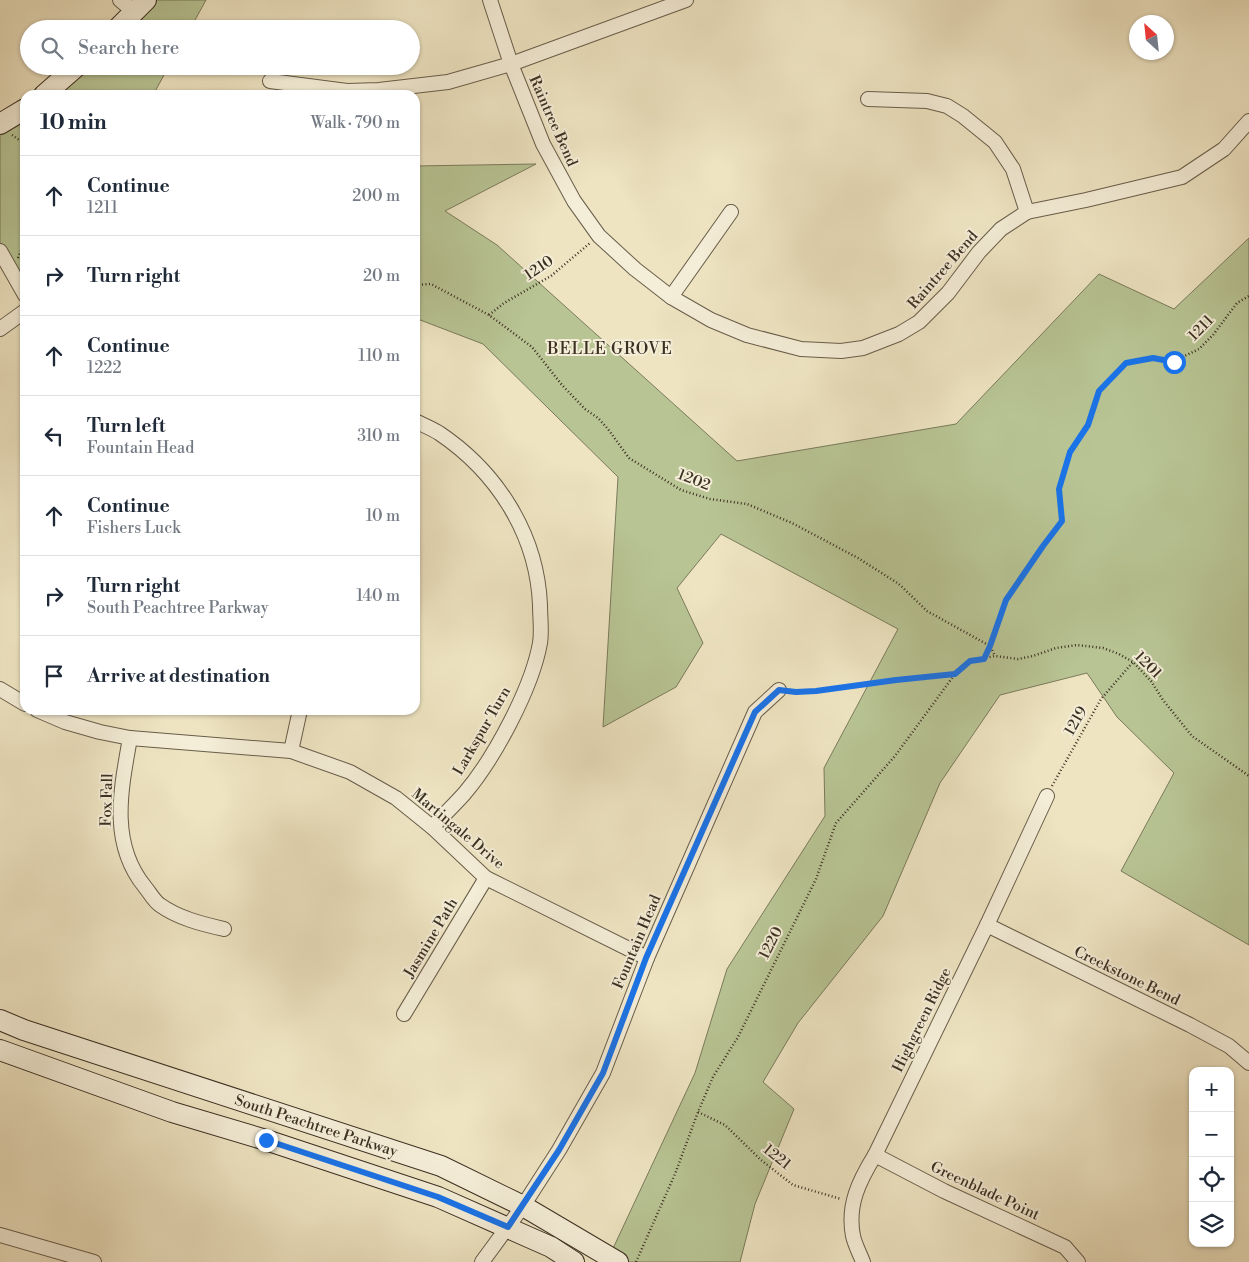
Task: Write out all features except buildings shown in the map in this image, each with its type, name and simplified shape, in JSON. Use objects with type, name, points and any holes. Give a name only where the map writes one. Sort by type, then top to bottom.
[{"type":"main road","points":[[123,20],[134,4]]},
{"type":"main road","points":[[50,90],[67,75]]},
{"type":"main road","points":[[7,131],[20,115]]},
{"type":"main road","name":"South Peachtree Parkway","points":[[0,1020],[24,1030],[171,1079],[441,1166],[523,1206],[618,1262]]},
{"type":"main road","name":"South Peachtree Parkway","points":[[0,1050],[172,1112],[438,1197],[551,1246],[574,1262]]},
{"type":"street","name":"Raintree Bend","points":[[490,0],[511,64],[543,144],[574,201],[599,236],[635,269],[671,297],[711,320],[747,335],[784,346],[819,351],[841,351],[863,348],[899,334],[919,322],[948,293],[979,252],[1001,229],[1027,212],[1182,177],[1224,149],[1249,121]]},
{"type":"street","points":[[379,90],[448,82],[511,64],[686,0]]},
{"type":"street","points":[[270,81],[339,90]]},
{"type":"street","points":[[868,99],[928,101],[947,106],[963,116],[995,142],[1013,169],[1027,212]]},
{"type":"street","points":[[671,297],[731,212]]},
{"type":"street","points":[[0,252],[20,286]]},
{"type":"street","points":[[0,329],[20,315]]},
{"type":"street","name":"Larkspur Turn","points":[[420,424],[438,433],[472,460],[492,481],[510,506],[521,526],[534,560],[540,605],[540,641],[536,660],[510,722],[481,772],[464,794],[432,827]]},
{"type":"street","points":[[0,689],[20,701]]},
{"type":"street","name":"Fountain Head","points":[[482,1262],[523,1206],[559,1150],[603,1073],[646,958],[755,712],[779,690]]},
{"type":"street","name":"Martingale Drive","points":[[49,715],[100,732],[130,738],[291,751],[350,772],[396,798],[432,827],[486,878],[646,958]]},
{"type":"street","points":[[291,751],[299,715]]},
{"type":"street","name":"Fox Fall","points":[[130,738],[123,774],[120,815],[124,848],[131,866],[159,904],[185,918],[224,929]]},
{"type":"street","name":"Highgreen Ridge","points":[[863,1262],[853,1237],[852,1202],[864,1172],[875,1155],[987,926],[1047,796]]},
{"type":"street","name":"Jasmine Path","points":[[404,1014],[486,878]]},
{"type":"street","name":"Creekstone Bend","points":[[987,926],[1190,1025],[1229,1046],[1249,1063]]},
{"type":"street","name":"Greenblade Point","points":[[875,1155],[944,1191],[1065,1247],[1078,1262]]},
{"type":"street","points":[[0,1235],[94,1262]]},
{"type":"path","points":[[7,131],[20,140]]},
{"type":"path","name":"1210","points":[[489,315],[551,276],[599,236]]},
{"type":"path","name":"1202","points":[[420,285],[431,284],[489,315],[532,347],[562,385],[585,409],[603,423],[628,458],[681,490],[710,499],[747,504],[792,523],[858,558],[899,584],[927,611],[990,646],[996,656]]},
{"type":"path","name":"1211","points":[[984,659],[1006,600],[1062,521],[1059,489],[1070,452],[1088,425],[1099,391],[1126,363],[1153,358],[1174,362],[1199,349],[1213,335],[1237,303],[1249,296]]},
{"type":"path","name":"1201","points":[[970,661],[996,656],[1018,659],[1056,648],[1077,645],[1103,648],[1119,654],[1133,662],[1150,680],[1163,700],[1192,736],[1249,776]]},
{"type":"path","name":"1220","points":[[636,1262],[675,1174],[713,1078],[738,1037],[816,879],[836,823],[895,756],[955,674],[970,661]]},
{"type":"path","name":"1219","points":[[1047,796],[1101,699],[1133,662]]},
{"type":"path","points":[[779,690],[796,692],[816,691],[955,674]]},
{"type":"path","name":"1221","points":[[698,1112],[725,1125],[761,1160],[793,1184],[852,1202]]},
{"type":"green space","points":[[144,0],[206,0],[195,20],[123,20]]},
{"type":"green space","points":[[54,75],[164,75],[156,90],[34,90]]},
{"type":"green space","points":[[20,101],[20,273],[12,272],[0,251],[0,117]]},
{"type":"green space","points":[[536,164],[445,211],[497,245],[737,461],[956,424],[1099,274],[1174,309],[1249,238],[1249,945],[1121,871],[1174,773],[1117,717],[1087,673],[1000,695],[940,783],[883,916],[798,1023],[763,1082],[794,1109],[755,1204],[740,1262],[617,1262],[609,1257],[695,1073],[727,969],[825,816],[824,768],[898,629],[721,534],[677,588],[703,643],[676,687],[603,727],[618,477],[483,344],[420,320],[420,166]]},
{"type":"district","name":"BELLE GROVE","points":[[610,349]]},
{"type":"route","points":[[266,1140],[438,1197],[508,1227],[559,1150],[603,1073],[646,958],[755,712],[779,690],[796,692],[816,691],[955,674],[970,661],[984,659],[1006,600],[1062,521],[1059,489],[1070,452],[1088,425],[1099,391],[1126,363],[1153,358],[1174,362]]}]
